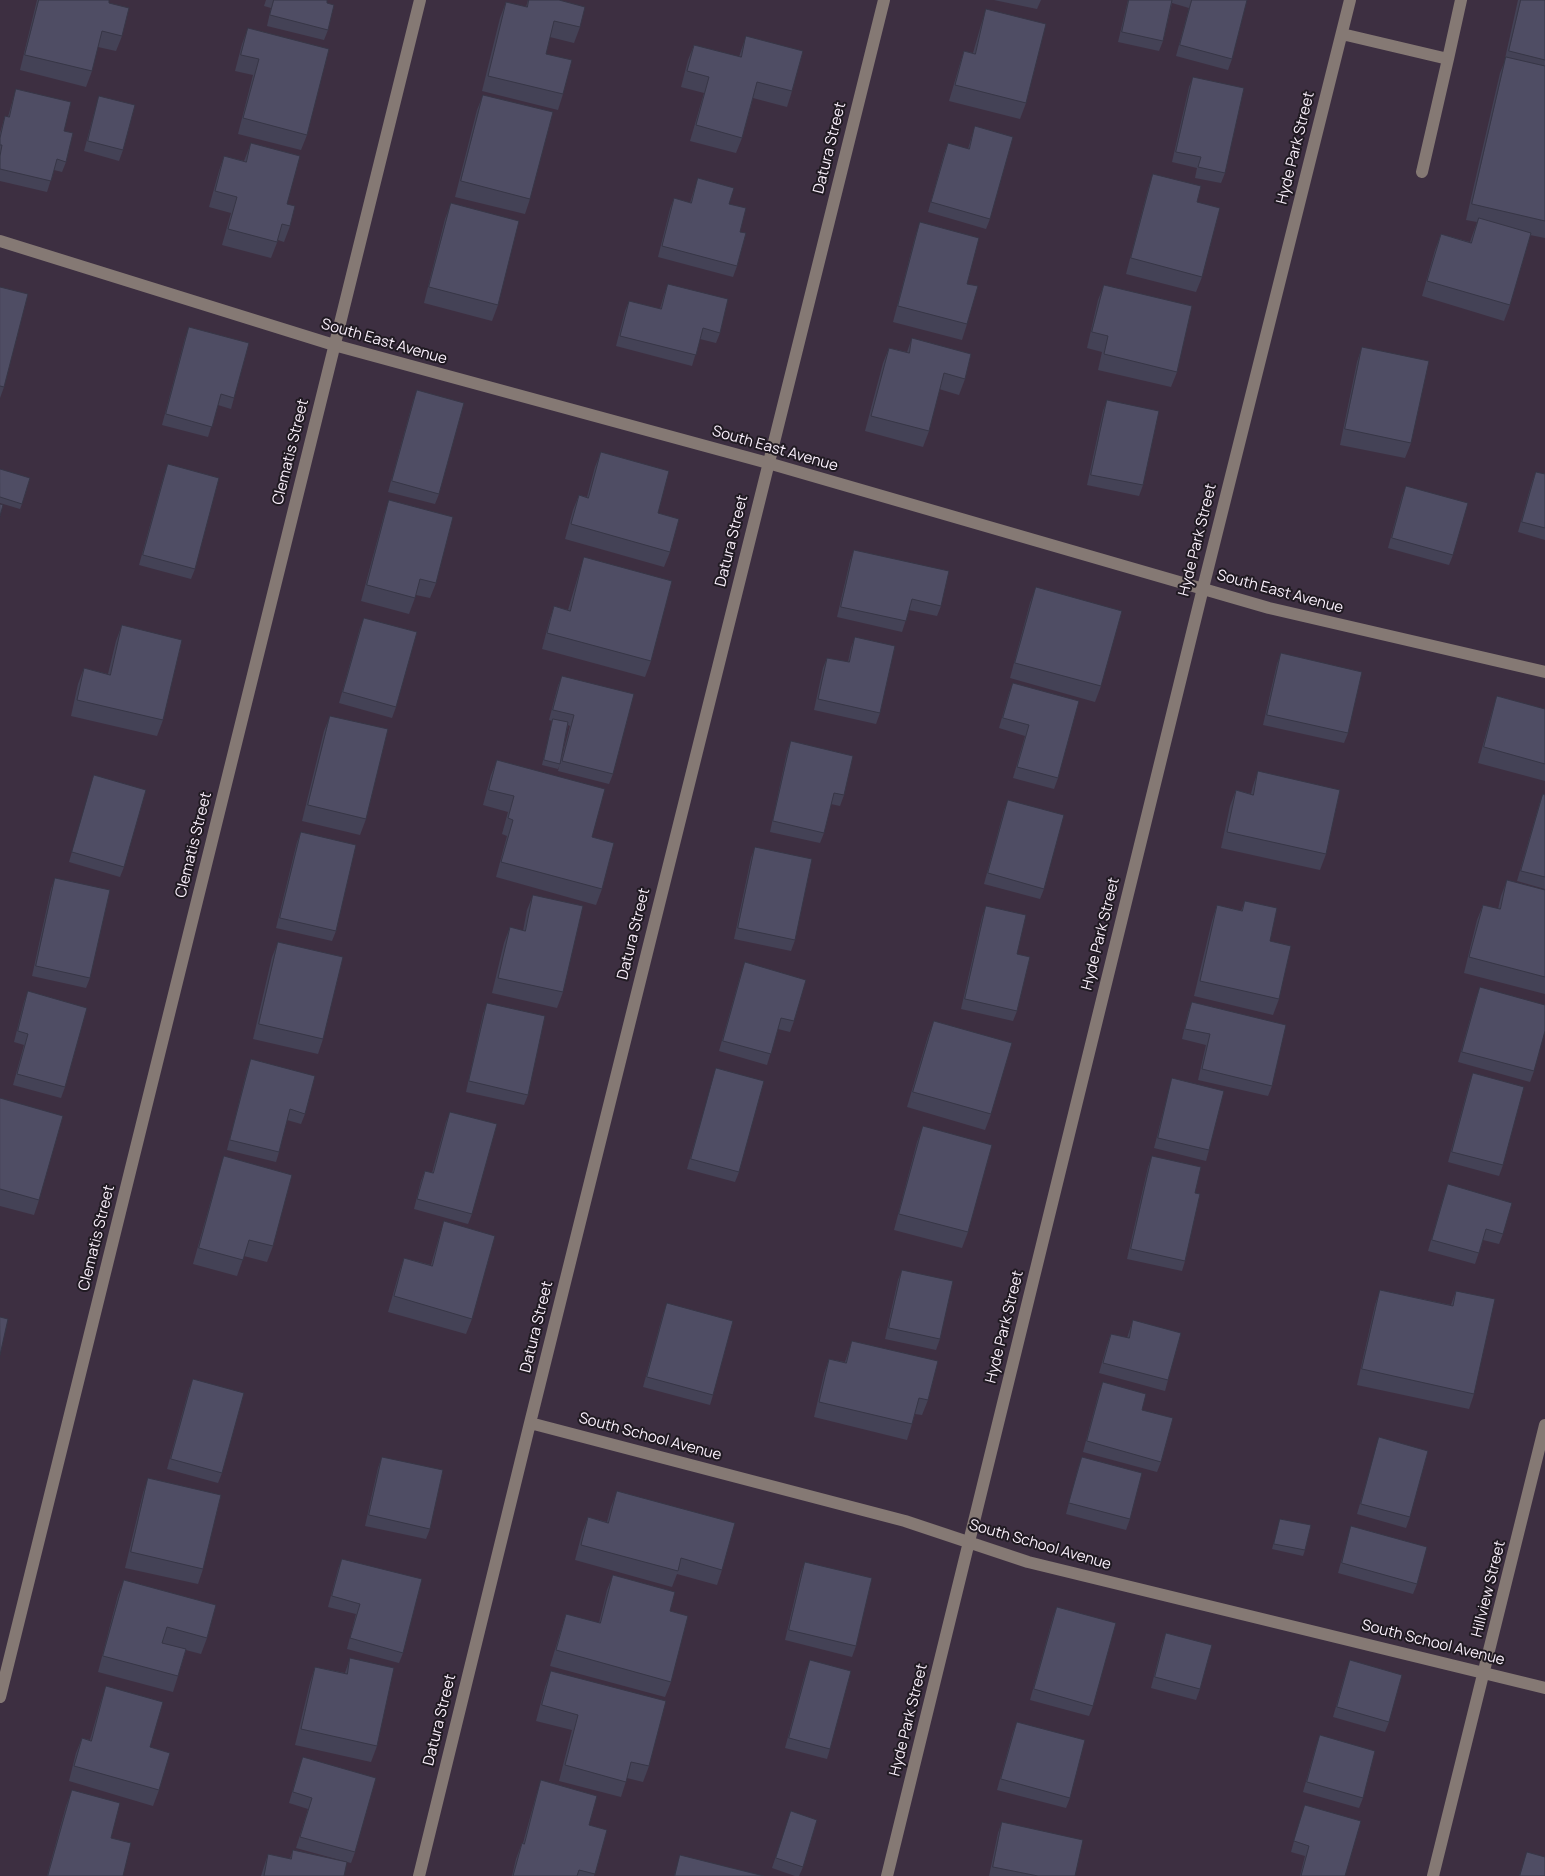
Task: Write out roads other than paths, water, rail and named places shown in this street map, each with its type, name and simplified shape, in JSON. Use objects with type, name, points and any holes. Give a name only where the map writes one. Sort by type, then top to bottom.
[{"type":"street","name":"Clematis Street","points":[[0,1697],[420,0]]},
{"type":"street","name":"Datura Street","points":[[419,1876],[884,0]]},
{"type":"street","name":"Hyde Park Street","points":[[887,1876],[1203,588],[1350,0]]},
{"type":"street","points":[[1422,172],[1461,0]]},
{"type":"street","points":[[1342,34],[1448,59]]},
{"type":"street","name":"South East Avenue","points":[[0,241],[334,345],[768,463],[1269,608],[1545,672]]},
{"type":"street","name":"South School Avenue","points":[[530,1423],[905,1521],[1028,1562],[1545,1688]]},
{"type":"street","name":"Hillview Street","points":[[1433,1876],[1485,1673],[1545,1425]]}]
